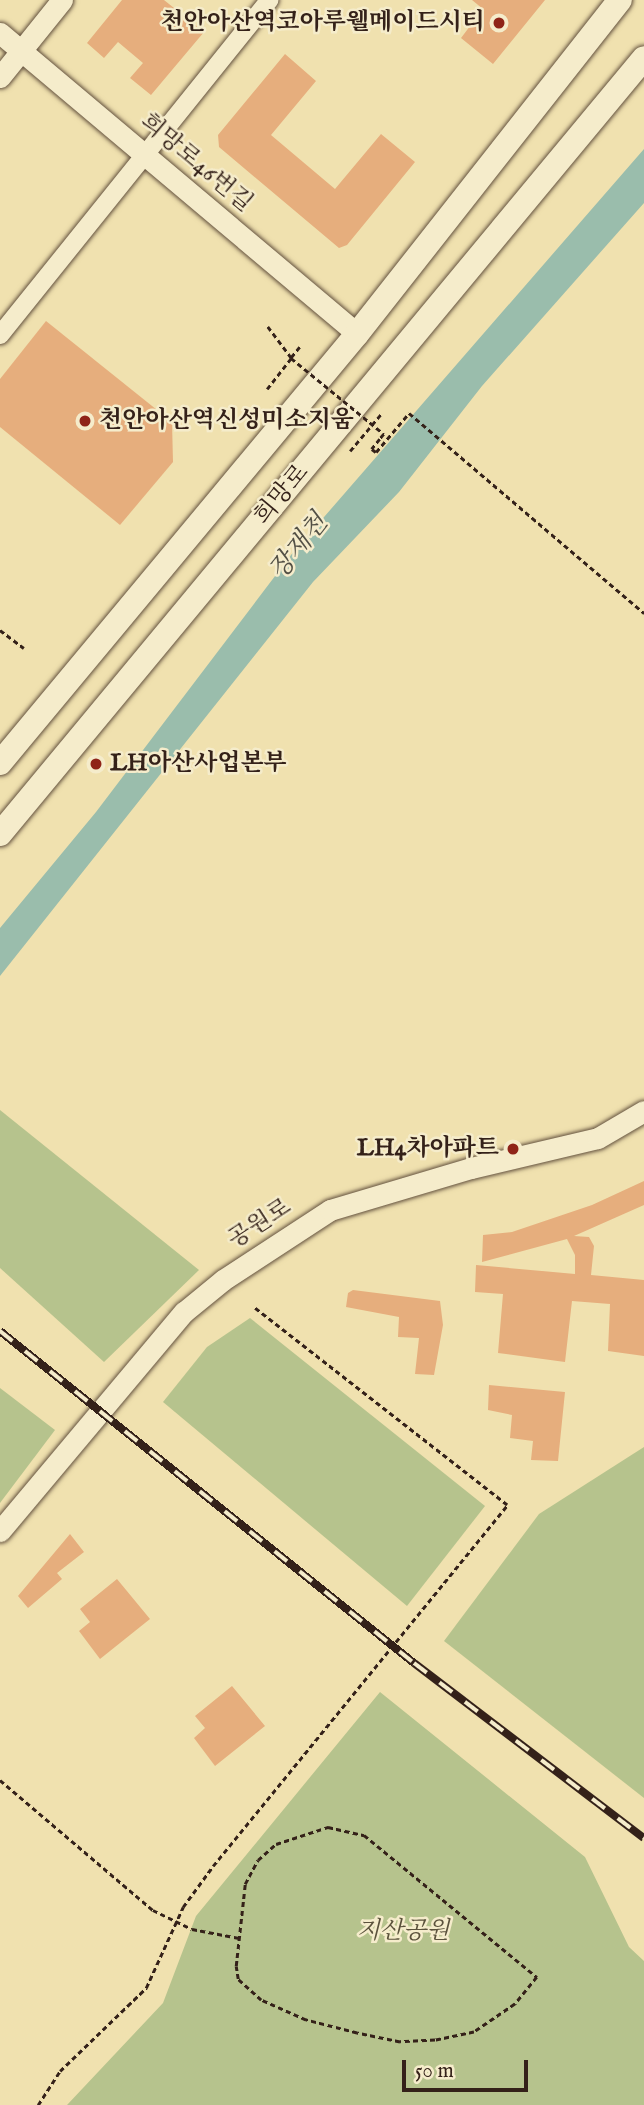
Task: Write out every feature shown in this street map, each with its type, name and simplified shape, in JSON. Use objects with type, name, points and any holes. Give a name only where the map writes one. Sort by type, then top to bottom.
[{"type":"main road","name":"희망로","points":[[0,763],[357,334],[620,0]]},
{"type":"main road","name":"희망로","points":[[0,835],[644,58]]},
{"type":"street","points":[[0,77],[62,0]]},
{"type":"street","points":[[0,335],[148,156],[268,0]]},
{"type":"street","name":"희망로46번길","points":[[0,33],[357,334]]},
{"type":"street","name":"공원로","points":[[0,1531],[184,1312],[233,1273],[330,1210],[471,1168],[598,1138],[644,1111]]},
{"type":"path","points":[[268,327],[291,358],[384,434],[372,449],[376,452],[409,413],[644,613]]},
{"type":"path","points":[[267,389],[300,347]]},
{"type":"path","points":[[350,452],[381,414]]},
{"type":"path","points":[[0,630],[24,648]]},
{"type":"path","points":[[38,2105],[60,2071],[146,1988],[176,1924],[213,1866],[507,1504],[254,1307]]},
{"type":"path","points":[[0,1780],[105,1872],[176,1924],[239,1938]]},
{"type":"path","points":[[328,1827],[351,1829],[364,1835],[537,1977],[515,2004],[474,2032],[400,2042],[306,2020],[261,2000],[238,1979],[239,1938],[245,1884],[258,1860],[276,1844],[301,1834],[328,1827]]},
{"type":"green space","points":[[0,1110],[199,1270],[104,1362],[0,1268]]},
{"type":"green space","points":[[250,1318],[485,1506],[407,1606],[163,1402],[207,1347]]},
{"type":"green space","points":[[0,1388],[55,1430],[0,1503]]},
{"type":"green space","points":[[644,1447],[644,1798],[444,1641],[539,1514]]},
{"type":"green space","name":"지산공원","points":[[380,1692],[585,1857],[629,1947],[644,1961],[644,2105],[67,2105],[163,2003],[196,1916]]},
{"type":"water","name":"장재천","points":[[644,149],[644,203],[482,386],[399,492],[313,582],[0,976],[0,928],[96,812],[291,555]]},
{"type":"building","points":[[122,0],[164,0],[204,32],[151,95],[130,78],[143,63],[118,42],[104,58],[87,43]]},
{"type":"building","name":"천안아산역코아루웰메이드시티","points":[[472,0],[545,0],[493,64],[461,38],[483,9]]},
{"type":"building","points":[[285,54],[316,81],[271,135],[335,189],[381,134],[415,162],[347,245],[339,248],[219,147],[218,135]]},
{"type":"building","points":[[46,321],[172,422],[173,462],[120,525],[0,427],[0,379]]},
{"type":"building","points":[[644,1181],[644,1205],[574,1236],[589,1237],[594,1246],[591,1275],[644,1280],[644,1356],[608,1351],[610,1304],[572,1301],[565,1362],[498,1353],[503,1294],[475,1292],[476,1265],[575,1274],[575,1255],[567,1239],[482,1262],[483,1235],[512,1232],[592,1205]]},
{"type":"building","points":[[353,1290],[440,1301],[443,1325],[434,1375],[415,1374],[419,1338],[398,1337],[399,1317],[346,1307],[348,1293]]},
{"type":"building","points":[[489,1385],[565,1392],[558,1461],[531,1460],[533,1441],[510,1438],[512,1415],[488,1410]]},
{"type":"building","points":[[70,1534],[84,1552],[57,1573],[62,1579],[28,1608],[18,1596]]},
{"type":"building","points":[[117,1579],[150,1619],[100,1659],[79,1631],[90,1622],[80,1609]]},
{"type":"building","points":[[232,1686],[265,1726],[215,1766],[194,1738],[205,1728],[195,1716]]},
{"type":"railway","points":[[0,1331],[414,1663],[644,1838]]},
{"type":"place","name":"천안아산역코아루웰메이드시티","points":[[499,23]]},
{"type":"place","name":"천안아산역신성미소지움","points":[[85,421]]},
{"type":"place","name":"LH아산사업본부","points":[[96,764]]},
{"type":"place","name":"LH4차아파트","points":[[513,1149]]}]
